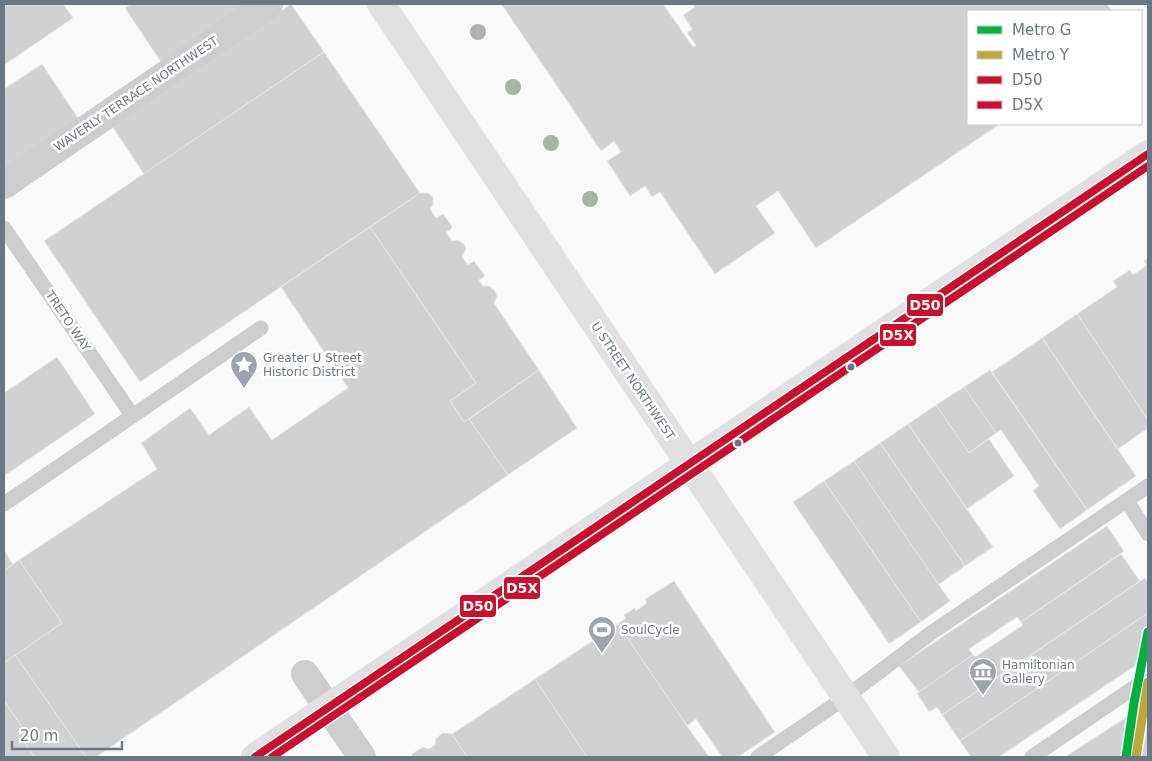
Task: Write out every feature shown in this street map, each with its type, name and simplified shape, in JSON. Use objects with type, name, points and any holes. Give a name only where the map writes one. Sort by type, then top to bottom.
[{"type":"main road","name":"U STREET NORTHWEST","points":[[381,4],[886,757]]},
{"type":"main road","points":[[255,757],[1148,154]]},
{"type":"street","name":"WAVERLY TERRACE NORTHWEST","points":[[4,185],[269,4]]},
{"type":"street","points":[[305,674],[362,757]]},
{"type":"lane","name":"TRETO WAY","points":[[4,228],[132,415]]},
{"type":"lane","points":[[4,504],[261,328]]},
{"type":"lane","points":[[758,757],[846,697],[931,633],[1148,486]]},
{"type":"lane","points":[[1127,501],[1148,534]]},
{"type":"lane","points":[[1032,757],[1148,678]]},
{"type":"building","points":[[4,4],[63,4],[73,18],[4,65]]},
{"type":"building","points":[[131,4],[255,4],[163,65],[125,8]]},
{"type":"building","points":[[291,4],[324,52],[144,174],[112,126]]},
{"type":"building","points":[[663,4],[693,47],[696,45],[687,33],[692,29],[683,15],[695,7],[693,4],[1107,4],[1111,10],[967,10],[967,125],[999,125],[816,248],[778,191],[756,206],[775,233],[715,274],[660,192],[652,197],[645,186],[630,196],[607,161],[621,152],[614,141],[601,151],[502,5]]},
{"type":"building","points":[[324,52],[420,193],[140,382],[44,241]]},
{"type":"building","points":[[42,64],[80,121],[4,172],[4,89]]},
{"type":"building","points":[[420,193],[428,193],[433,197],[433,205],[430,209],[436,218],[443,214],[452,226],[446,232],[452,241],[457,240],[464,244],[466,249],[462,257],[468,265],[474,261],[485,276],[479,280],[483,286],[489,286],[495,291],[497,297],[494,303],[539,370],[464,422],[450,401],[476,383],[370,227]]},
{"type":"building","points":[[370,227],[476,383],[450,401],[464,422],[469,419],[508,475],[96,757],[86,757],[15,655],[62,623],[19,560],[157,469],[141,443],[190,408],[209,435],[249,407],[272,440],[348,388],[281,287]]},
{"type":"building","points":[[1148,258],[1148,420],[1077,314],[1117,287],[1113,281],[1130,270],[1133,275],[1147,265],[1144,261]]},
{"type":"building","points":[[1077,314],[1148,420],[1148,428],[1118,449],[1042,338]]},
{"type":"building","points":[[1042,338],[1136,476],[1087,510],[992,372]]},
{"type":"building","points":[[57,357],[95,414],[4,476],[4,393]]},
{"type":"building","points":[[539,370],[577,428],[508,475],[469,419]]},
{"type":"building","points":[[990,370],[1087,510],[1060,529],[1033,491],[1039,486],[1001,430],[996,433],[964,387]]},
{"type":"building","points":[[964,387],[996,433],[969,453],[936,405]]},
{"type":"building","points":[[936,405],[969,453],[989,439],[1014,476],[967,509],[908,424]]},
{"type":"building","points":[[908,424],[993,547],[965,566],[880,443]]},
{"type":"building","points":[[880,443],[965,566],[938,585],[854,461]]},
{"type":"building","points":[[854,461],[950,601],[921,622],[824,481]]},
{"type":"building","points":[[824,481],[921,622],[889,644],[793,502]]},
{"type":"building","points":[[1107,526],[1124,551],[1021,622],[1017,617],[969,649],[973,655],[919,692],[899,666]]},
{"type":"building","points":[[4,550],[13,565],[4,571]]},
{"type":"building","points":[[1121,554],[1140,581],[942,715],[937,707],[929,712],[917,693],[973,655],[975,657],[1023,625],[1021,622]]},
{"type":"building","points":[[19,560],[62,623],[4,663],[4,571]]},
{"type":"building","points":[[1145,578],[1148,583],[1148,613],[960,741],[942,715]]},
{"type":"building","points":[[674,581],[775,732],[738,757],[722,757],[696,719],[687,726],[618,624],[626,618],[624,615],[635,608],[636,611],[647,603],[645,599]]},
{"type":"building","points":[[1148,613],[1148,657],[999,757],[971,757],[960,741]]},
{"type":"building","points":[[618,624],[709,757],[587,757],[535,679]]},
{"type":"building","points":[[15,655],[86,757],[35,757],[22,740],[28,736],[4,701],[4,663]]},
{"type":"building","points":[[535,679],[587,757],[467,757],[452,734]]},
{"type":"building","points":[[4,701],[28,736],[22,740],[35,757],[4,757]]},
{"type":"building","points":[[1148,703],[1148,757],[1065,757]]},
{"type":"building","points":[[443,733],[452,734],[467,757],[412,757],[412,754],[423,747],[429,749],[435,745],[436,738]]},
{"type":"metro line","name":"G","points":[[1126,757],[1148,632]]},
{"type":"metro line","name":"Y","points":[[1136,757],[1148,682]]},
{"type":"transit line","name":"D50","points":[[255,757],[1148,154]]},
{"type":"transit line","name":"D5X","points":[[272,757],[1148,166]]},
{"type":"place","name":"Greater U Street Historic District","points":[[244,389]]},
{"type":"place","name":"SoulCycle","points":[[602,654]]},
{"type":"place","name":"Hamiltonian Gallery","points":[[983,696]]}]
